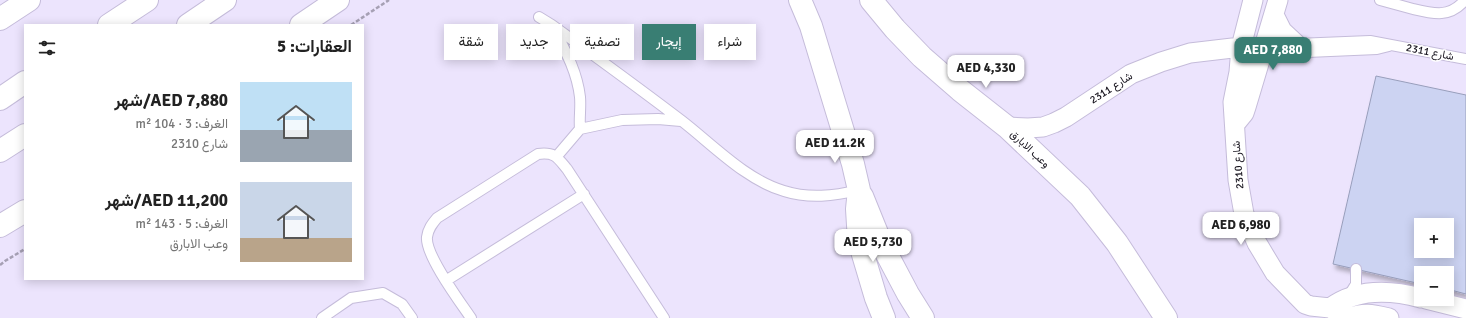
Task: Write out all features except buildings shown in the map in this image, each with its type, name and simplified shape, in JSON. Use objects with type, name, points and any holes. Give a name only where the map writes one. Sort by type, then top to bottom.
[{"type":"main road","points":[[0,19],[29,0]]},
{"type":"main road","points":[[111,24],[147,0]]},
{"type":"main road","points":[[189,24],[225,0]]},
{"type":"main road","points":[[302,24],[338,0]]},
{"type":"main road","points":[[800,0],[811,26],[853,164],[859,190],[881,243],[908,294],[923,318]]},
{"type":"main road","name":"وعب الابارق","points":[[871,0],[895,29],[922,57],[960,90],[1007,127],[1080,196],[1117,243],[1166,318]]},
{"type":"main road","points":[[0,98],[24,83]]},
{"type":"main road","points":[[0,152],[24,136]]},
{"type":"main road","points":[[859,190],[857,209],[859,241],[876,298],[884,318]]},
{"type":"main road","points":[[0,226],[24,212]]},
{"type":"street","name":"شارع 2310","points":[[1253,0],[1241,47],[1239,72],[1233,102],[1238,180],[1244,214],[1257,243],[1275,273],[1305,304],[1326,313]]},
{"type":"street","points":[[1276,7],[1282,31],[1296,44]]},
{"type":"street","points":[[1235,124],[1244,113],[1276,7]]},
{"type":"street","name":"شارع 2311","points":[[1007,127],[1043,127],[1054,123],[1066,117],[1131,74],[1161,62],[1190,53],[1241,47],[1263,50]]},
{"type":"street","points":[[1326,313],[1336,303],[1363,293],[1389,291],[1414,296]]},
{"type":"street","points":[[1451,306],[1466,310]]},
{"type":"street","points":[[1326,313],[1348,318],[1361,313],[1389,318]]},
{"type":"lane","points":[[1380,0],[1436,14],[1446,13],[1455,9],[1465,0]]},
{"type":"lane","points":[[539,17],[550,24]]},
{"type":"lane","points":[[562,32],[682,121],[750,176],[784,192],[803,195],[822,196],[859,190]]},
{"type":"lane","name":"شارع 2311","points":[[1263,50],[1296,44],[1370,41],[1466,59]]},
{"type":"lane","points":[[562,43],[570,58],[576,76],[580,99],[580,129]]},
{"type":"lane","name":"شارع 2311","points":[[1263,50],[1284,53],[1377,49],[1394,45]]},
{"type":"lane","points":[[557,156],[580,129],[622,120],[658,119],[682,121]]},
{"type":"lane","points":[[471,318],[431,252],[427,238],[430,226],[437,218],[538,154],[549,152],[557,156],[567,169],[664,318]]},
{"type":"lane","points":[[447,280],[584,194]]},
{"type":"lane","points":[[1348,298],[1356,284],[1356,269]]},
{"type":"lane","points":[[322,318],[351,298],[384,293],[402,304],[412,318]]},
{"type":"path","points":[[353,24],[389,0]]},
{"type":"path","points":[[0,265],[24,250]]}]
